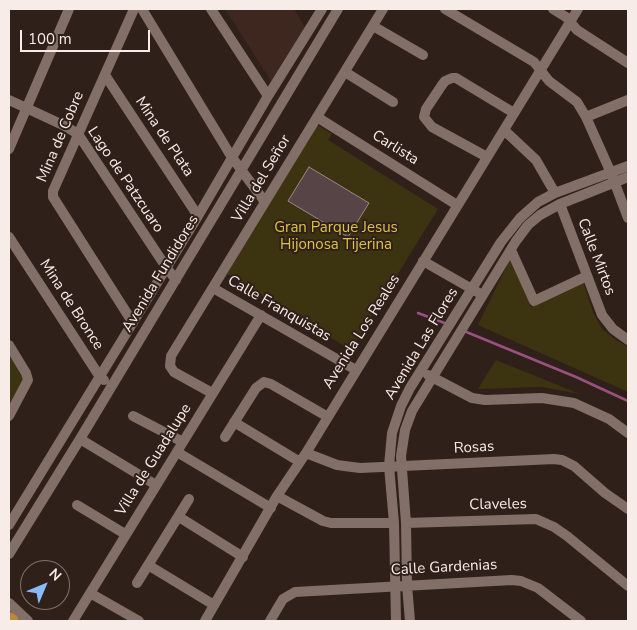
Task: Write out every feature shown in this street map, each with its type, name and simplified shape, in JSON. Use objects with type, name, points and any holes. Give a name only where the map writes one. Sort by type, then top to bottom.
[{"type":"street","points":[[9,149],[69,9]]},
{"type":"street","name":"Mina de Cobre","points":[[133,323],[52,197],[134,9]]},
{"type":"street","points":[[142,9],[231,156],[264,202]]},
{"type":"street","points":[[211,9],[268,96]]},
{"type":"street","name":"Avenida Fundidores","points":[[9,526],[198,216],[231,156],[322,9]]},
{"type":"street","name":"Avenida Fundidores","points":[[9,554],[338,9]]},
{"type":"street","name":"Villa del Señor","points":[[212,394],[178,375],[170,366],[173,352],[383,9]]},
{"type":"street","points":[[445,9],[534,62],[549,81],[577,102],[586,117],[613,178],[628,218]]},
{"type":"street","points":[[553,9],[564,15],[577,30],[628,63]]},
{"type":"street","name":"Avenida Los Reales","points":[[204,621],[278,496],[578,9]]},
{"type":"street","points":[[373,26],[423,55]]},
{"type":"street","points":[[344,72],[393,102]]},
{"type":"street","name":"Mina de Plata","points":[[104,75],[198,216]]},
{"type":"street","points":[[487,157],[432,127],[424,117],[426,109],[442,84],[449,79],[456,78],[514,113]]},
{"type":"street","name":"Lago de Patzcuaro","points":[[9,100],[78,134],[166,268],[176,280]]},
{"type":"street","points":[[586,117],[628,100]]},
{"type":"street","name":"Carlista","points":[[317,117],[457,205]]},
{"type":"street","points":[[504,130],[536,160],[555,193]]},
{"type":"street","name":"Avenida Las Flores","points":[[410,621],[407,585],[406,523],[401,466],[402,446],[408,421],[415,405],[522,232],[533,220],[560,204],[613,178],[628,166]]},
{"type":"street","name":"Avenida Las Flores","points":[[396,621],[394,523],[389,466],[392,433],[410,388],[511,228],[538,202],[555,193],[613,178],[628,177]]},
{"type":"street","name":"Calle Mirtos","points":[[560,204],[602,315],[613,329],[628,340]]},
{"type":"street","name":"Mina de Bronce","points":[[9,237],[100,377],[111,385]]},
{"type":"street","points":[[511,250],[534,301],[587,276]]},
{"type":"street","points":[[424,261],[483,296]]},
{"type":"street","name":"Calle Franquistas","points":[[213,288],[356,370]]},
{"type":"street","name":"Villa de Guadalupe","points":[[73,621],[261,315]]},
{"type":"street","points":[[9,345],[26,373],[28,380],[9,416]]},
{"type":"street","points":[[421,371],[472,398],[486,400],[542,398],[574,403],[609,419],[628,433]]},
{"type":"street","points":[[226,437],[261,382],[271,384],[328,417]]},
{"type":"street","points":[[133,416],[182,442]]},
{"type":"street","points":[[234,422],[300,462]]},
{"type":"street","points":[[80,439],[156,485]]},
{"type":"street","points":[[177,452],[271,508]]},
{"type":"street","name":"Rosas","points":[[306,453],[336,465],[347,467],[562,460],[574,466],[605,493],[628,509]]},
{"type":"street","points":[[278,496],[310,514],[331,523],[394,523]]},
{"type":"street","points":[[137,583],[189,499]]},
{"type":"street","points":[[9,503],[28,522]]},
{"type":"street","points":[[77,506],[125,534]]},
{"type":"street","points":[[178,517],[243,558]]},
{"type":"street","name":"Claveles","points":[[406,523],[536,519],[554,527],[626,581]]},
{"type":"street","points":[[148,565],[214,605]]},
{"type":"street","name":"Calle Gardenias","points":[[270,621],[283,599],[295,592],[512,580],[521,581],[538,588],[582,621]]},
{"type":"street","points":[[90,593],[139,621]]},
{"type":"street","points":[[9,603],[28,621]]},
{"type":"shaded area","points":[[225,9],[294,9],[305,27],[271,81]]},
{"type":"green space","name":"Gran Parque Jesus Hijonosa Tijerina","points":[[317,125],[332,134],[328,140],[438,209],[351,350],[227,274]]},
{"type":"green space","points":[[511,257],[531,307],[583,282],[593,312],[602,329],[628,347],[628,392],[478,325]]},
{"type":"green space","points":[[9,350],[27,379],[9,407]]},
{"type":"green space","points":[[496,360],[580,394],[542,387],[478,389]]},
{"type":"building","points":[[309,167],[369,203],[348,237],[288,201]]},
{"type":"waterway","points":[[418,313],[447,324]]},
{"type":"waterway","points":[[464,331],[576,377],[628,401]]}]
